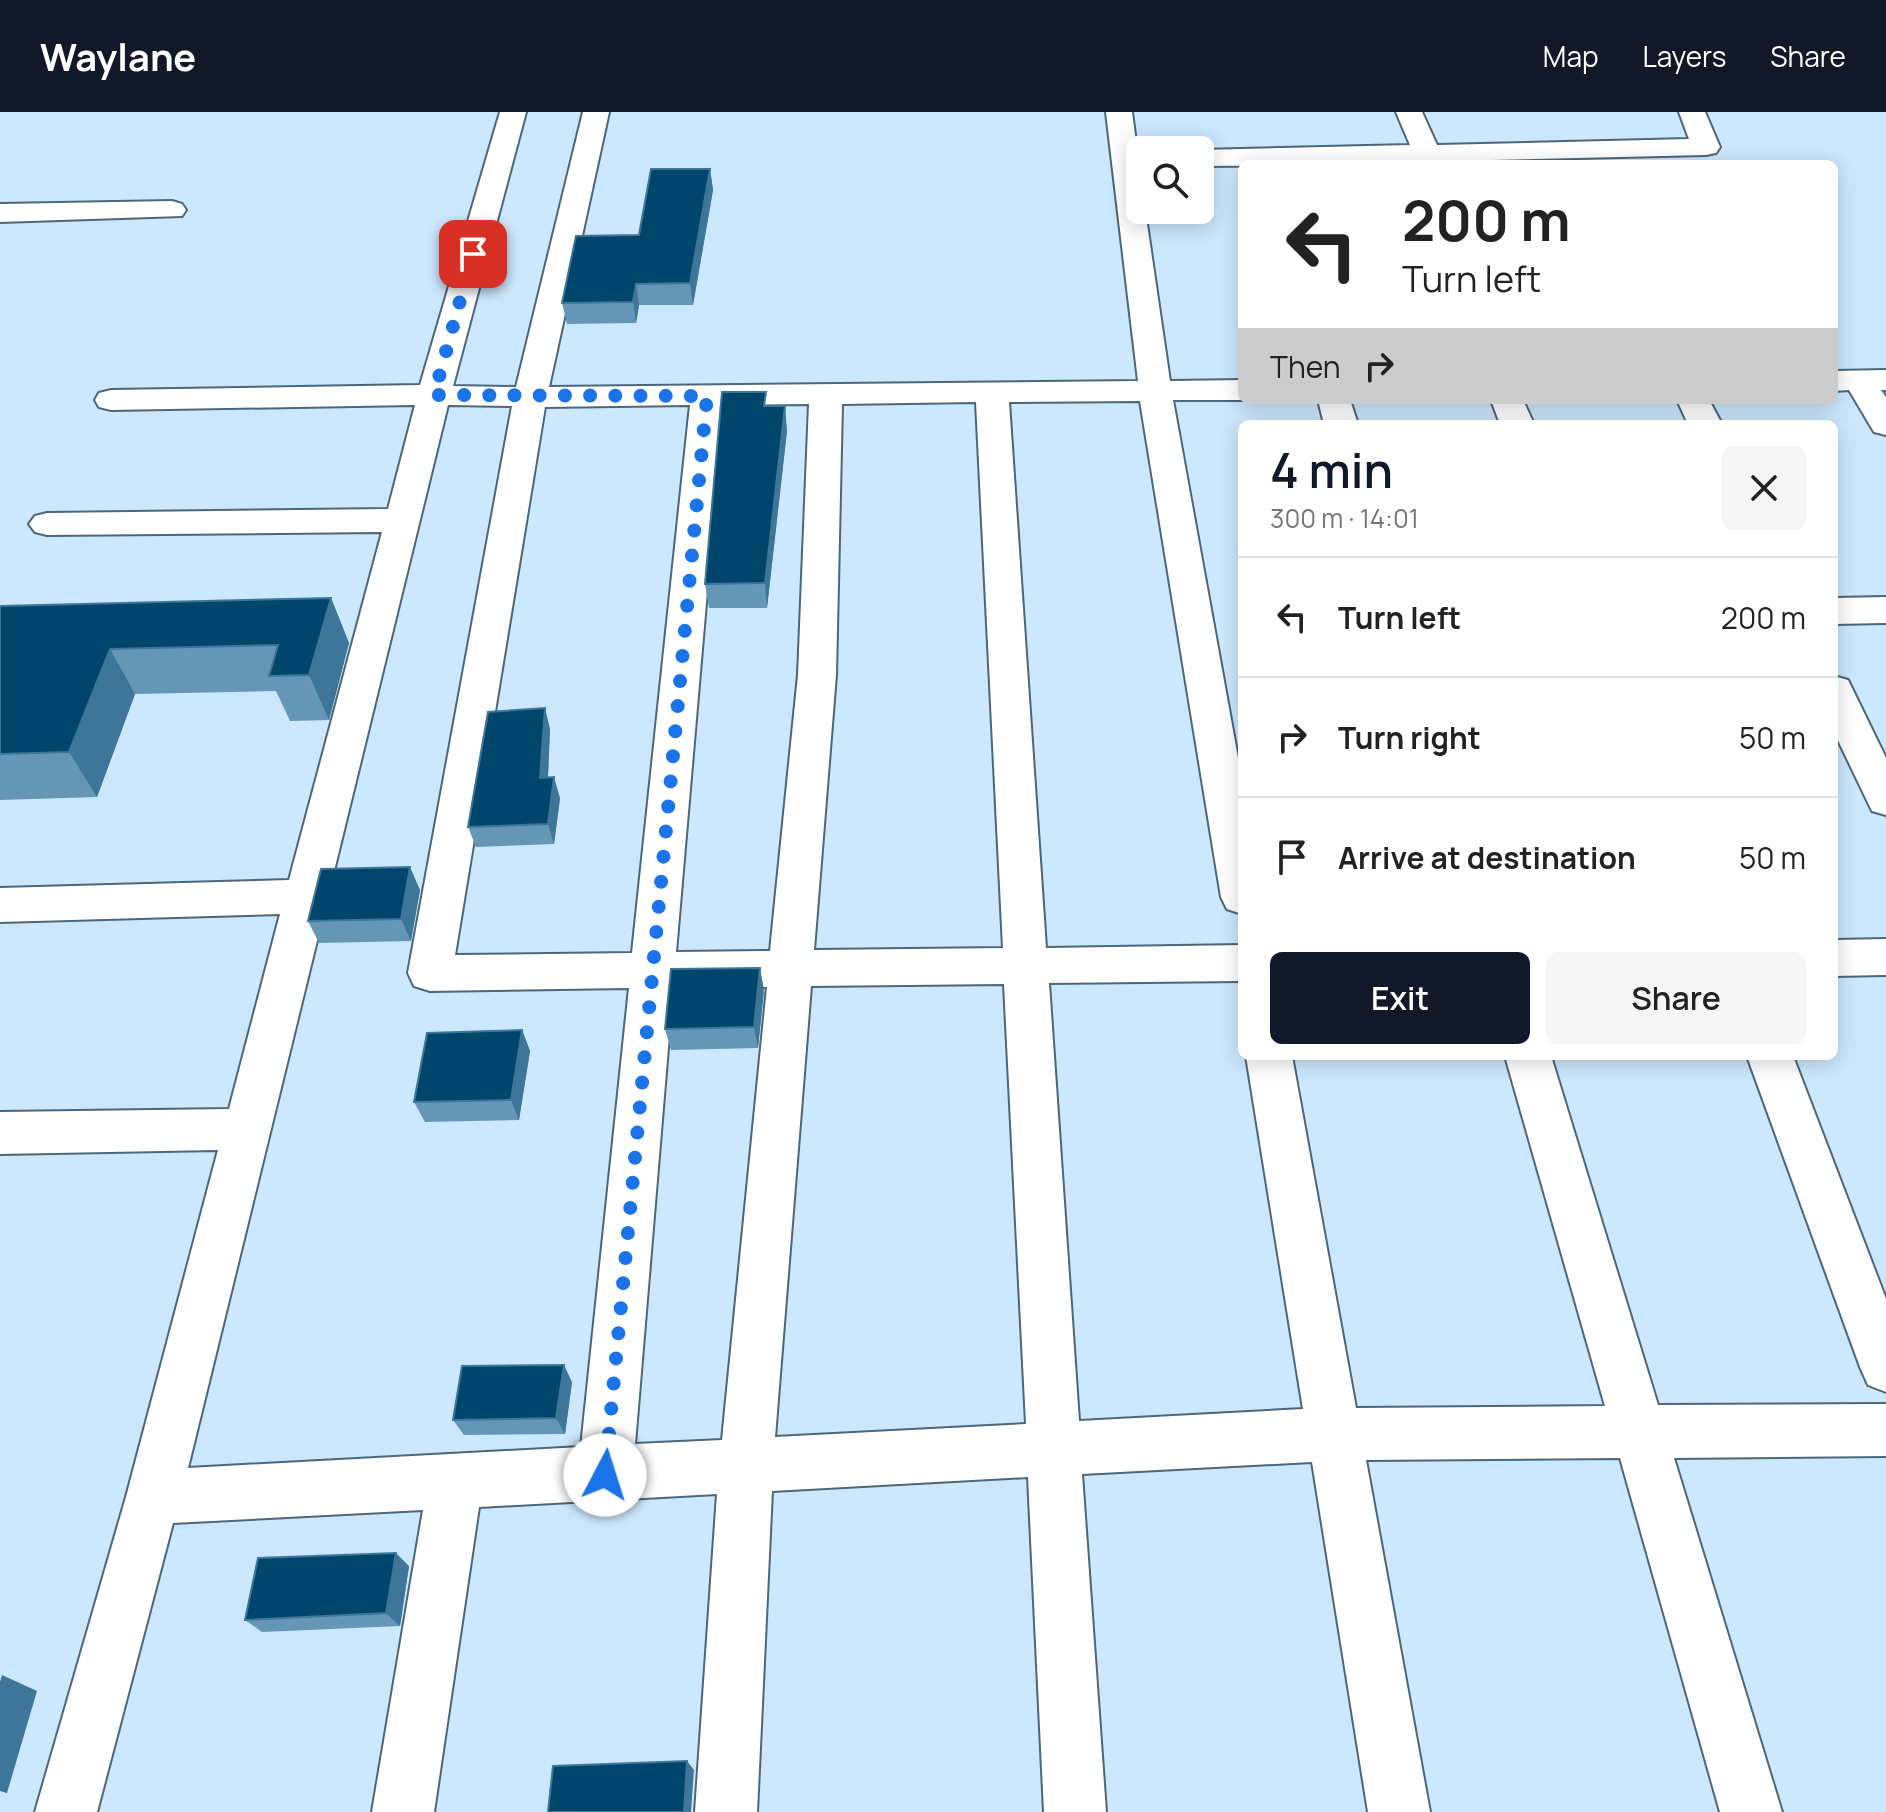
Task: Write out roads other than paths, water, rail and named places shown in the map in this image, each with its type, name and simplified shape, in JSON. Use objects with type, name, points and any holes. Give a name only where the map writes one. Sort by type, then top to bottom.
[{"type":"street","points":[[66,1812],[153,1497],[405,520],[434,395],[513,112]]},
{"type":"street","points":[[596,112],[530,397],[430,973],[1238,963]]},
{"type":"street","points":[[1119,112],[1126,137]]},
{"type":"street","points":[[1409,112],[1430,157]]},
{"type":"street","points":[[1214,158],[1430,157],[1706,147],[1692,112]]},
{"type":"street","points":[[0,213],[172,210]]},
{"type":"street","points":[[1139,224],[1155,391],[1238,874]]},
{"type":"street","points":[[1860,381],[1886,425]]},
{"type":"street","points":[[111,400],[1238,390]]},
{"type":"street","points":[[992,394],[1075,1812]]},
{"type":"street","points":[[726,1812],[746,1467],[817,675],[826,395]]},
{"type":"street","points":[[605,1475],[707,396]]},
{"type":"street","points":[[47,524],[405,520]]},
{"type":"street","points":[[1838,611],[1886,610]]},
{"type":"street","points":[[1838,698],[1886,800]]},
{"type":"street","points":[[0,905],[308,896]]},
{"type":"street","points":[[1838,958],[1886,957]]},
{"type":"street","points":[[1270,1060],[1399,1812]]},
{"type":"street","points":[[1529,1060],[1751,1812]]},
{"type":"street","points":[[1771,1060],[1886,1367]]},
{"type":"street","points":[[0,1133],[248,1129]]},
{"type":"street","points":[[153,1497],[1334,1434],[1886,1430]]},
{"type":"street","points":[[403,1812],[455,1483]]}]
